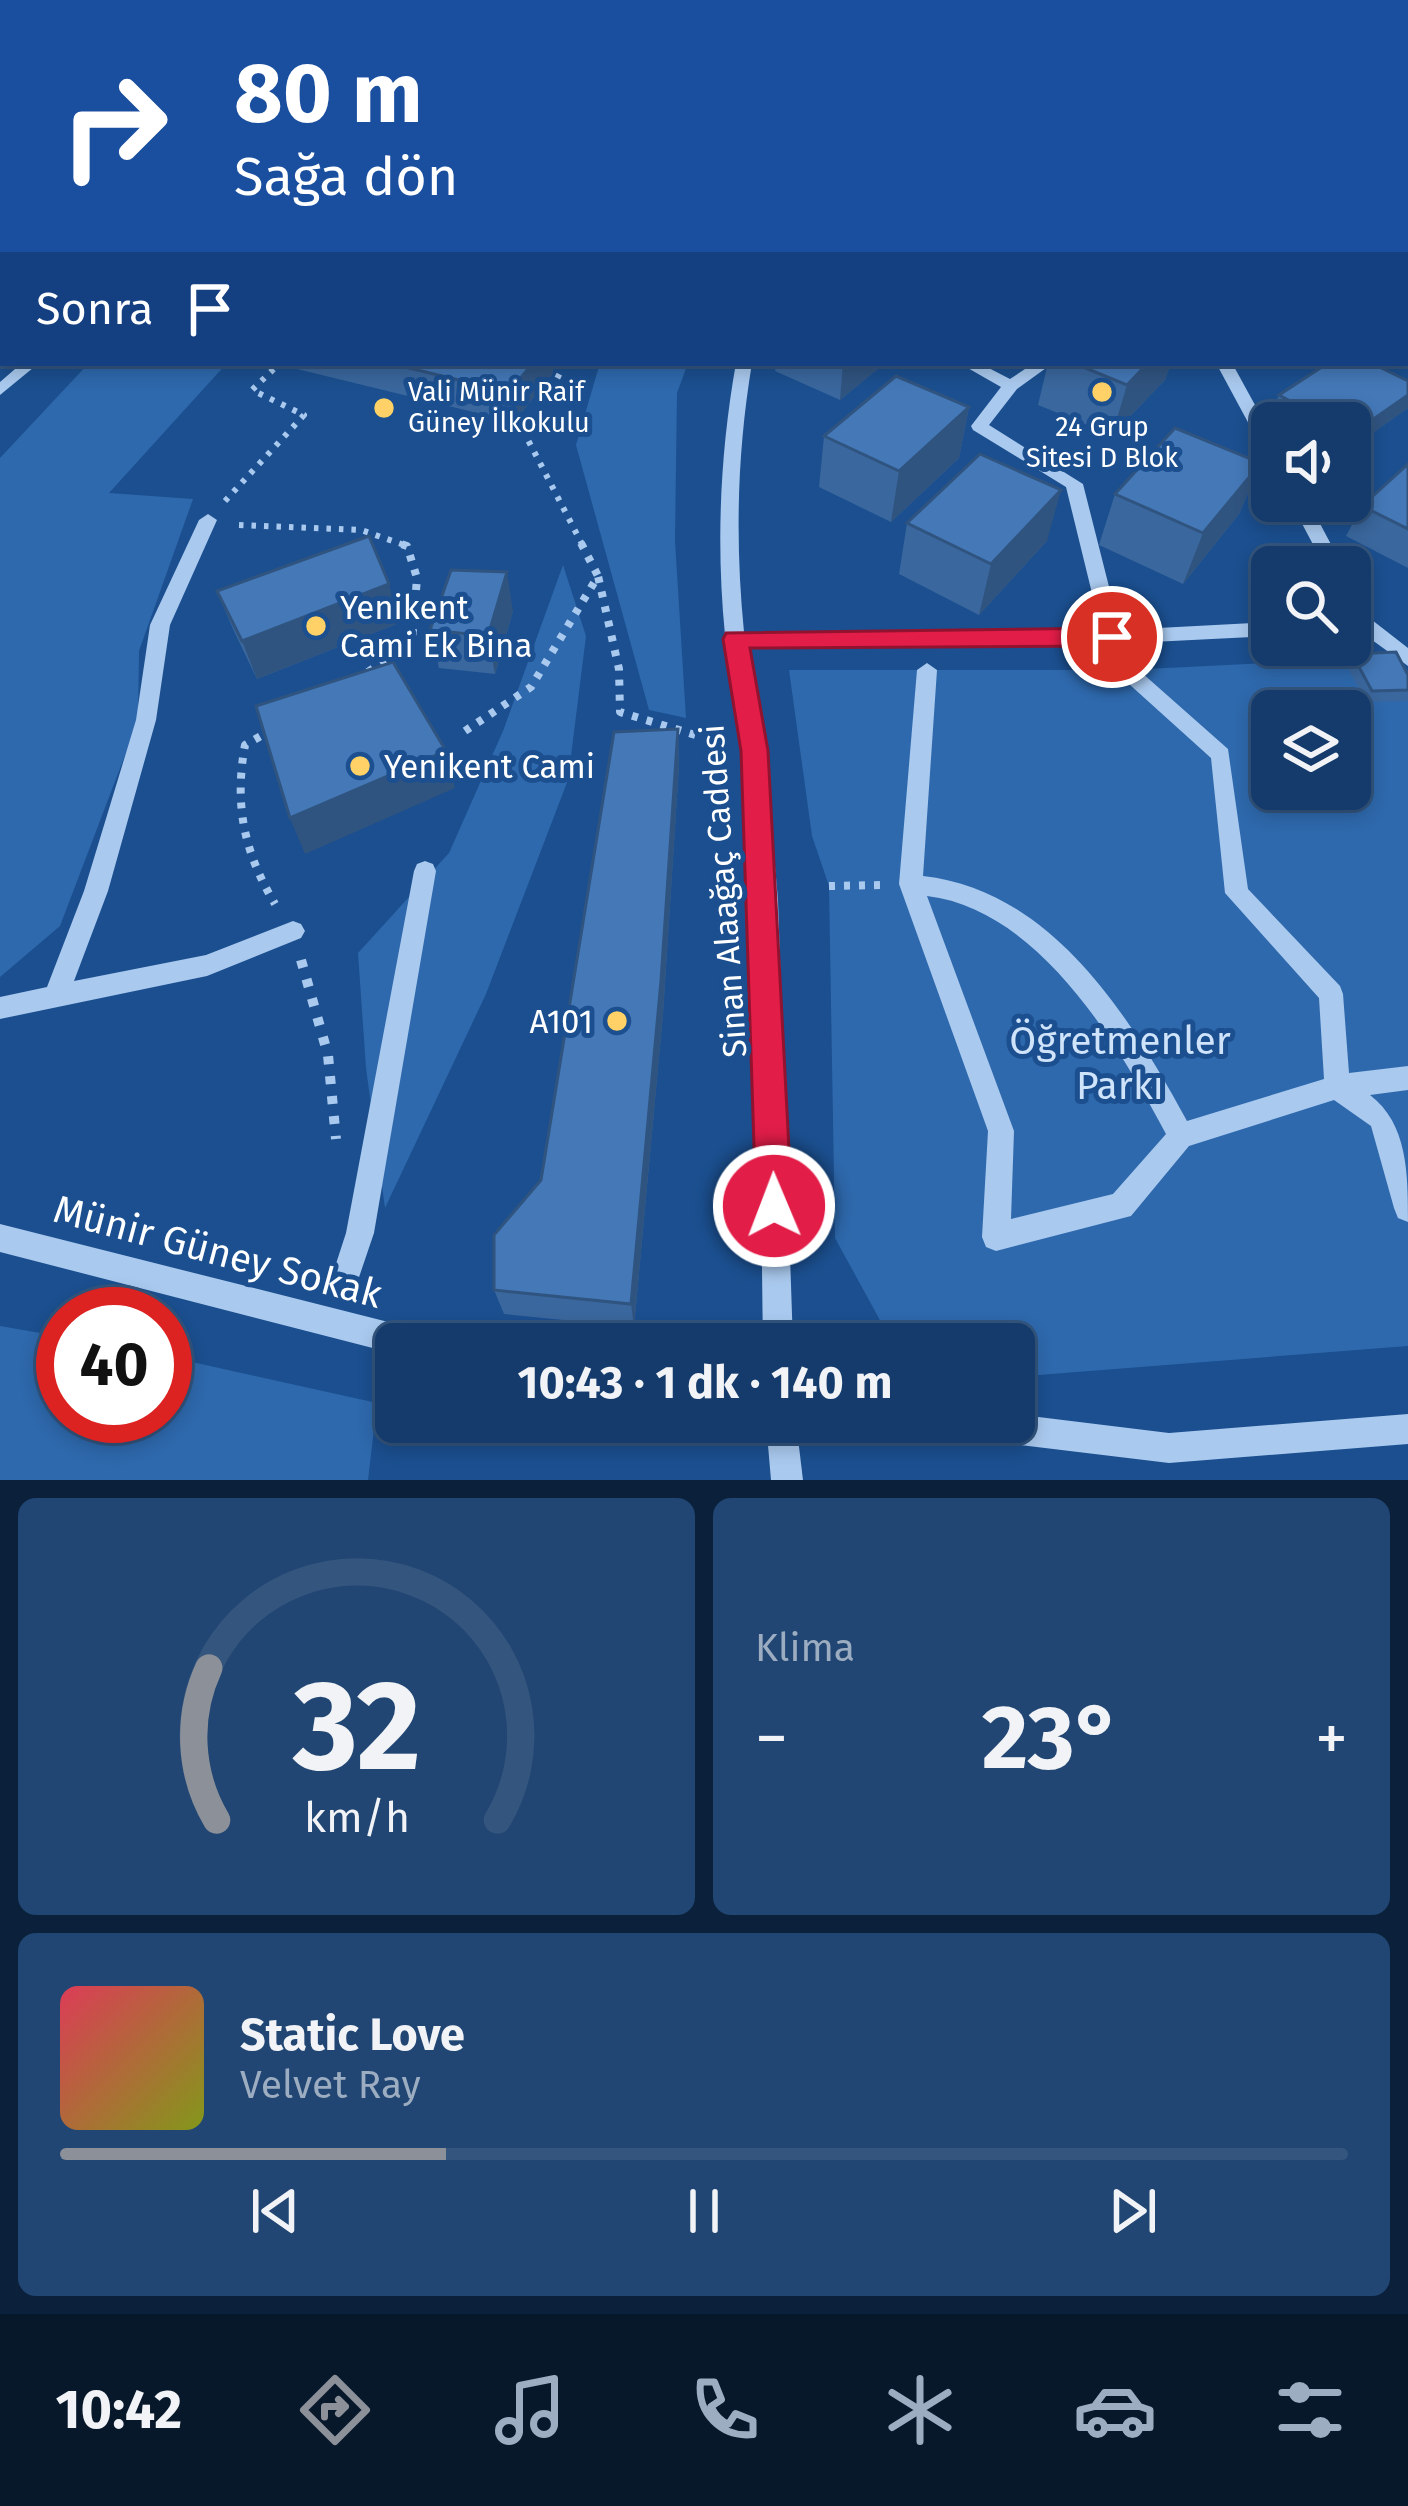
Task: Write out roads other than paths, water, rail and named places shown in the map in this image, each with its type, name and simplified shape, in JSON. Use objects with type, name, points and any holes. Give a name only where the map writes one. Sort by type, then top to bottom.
[{"type":"street","points":[[0,390],[28,366]]},
{"type":"street","name":"Sinan Alaağaç Caddesi","points":[[744,366],[731,443],[726,527],[735,639],[754,751],[768,976],[777,1323]]},
{"type":"street","points":[[973,366],[1011,386]]},
{"type":"street","points":[[1041,366],[1011,386],[979,426],[1074,484],[1078,516],[1112,637]]},
{"type":"street","points":[[1226,366],[1251,413]]},
{"type":"street","points":[[56,996],[96,891],[146,720],[160,625],[208,520]]},
{"type":"street","points":[[735,639],[1112,637],[1251,630]]},
{"type":"street","points":[[1371,634],[1408,658]]},
{"type":"street","points":[[927,670],[911,884],[1001,1131],[996,1238],[1120,1206],[1181,1136],[1337,1087],[1408,1078]]},
{"type":"street","points":[[1126,670],[1221,754],[1238,893],[1331,994],[1337,1087]]},
{"type":"street","points":[[345,1279],[361,1233],[425,871]]},
{"type":"street","points":[[911,884],[964,892],[1027,931],[1071,972],[1147,1071],[1181,1136]]},
{"type":"street","points":[[0,1008],[207,965],[293,931]]},
{"type":"street","points":[[1337,1087],[1382,1118],[1408,1208]]},
{"type":"street","name":"Münir Güney Sokak","points":[[0,1238],[375,1334]]},
{"type":"street","points":[[1035,1432],[1169,1448],[1408,1429]]},
{"type":"street","points":[[783,1443],[787,1480]]},
{"type":"place","name":"24 Grup Sitesi D Blok","points":[[1102,392]]},
{"type":"place","name":"Vali Münir Raif Güney İlkokulu","points":[[384,408]]},
{"type":"place","name":"Yenikent Cami Ek Bina","points":[[316,626]]},
{"type":"place","name":"Yenikent Cami","points":[[360,766]]},
{"type":"place","name":"A101","points":[[617,1021]]},
{"type":"park label","name":"Öğretmenler Parkı","points":[[1120,1062]]}]
